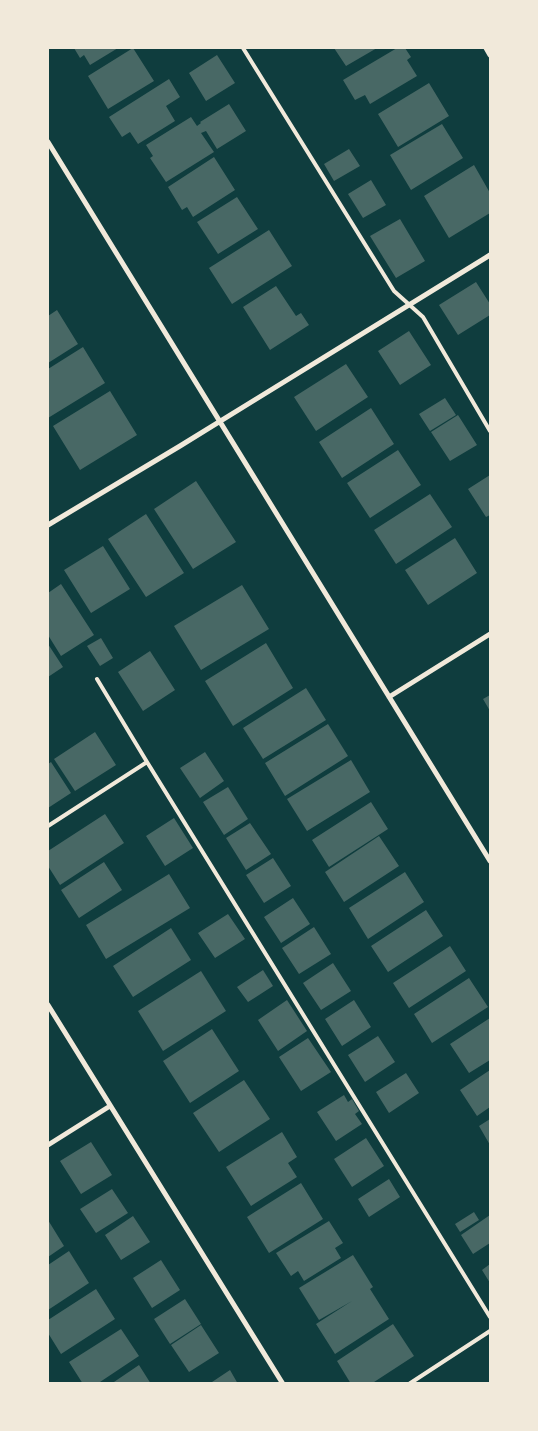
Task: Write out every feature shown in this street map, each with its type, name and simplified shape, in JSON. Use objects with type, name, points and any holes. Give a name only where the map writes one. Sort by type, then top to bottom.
[{"type":"street","points":[[486,48],[490,55]]},
{"type":"street","points":[[48,142],[490,861]]},
{"type":"street","points":[[48,525],[490,254]]},
{"type":"street","points":[[389,697],[490,634]]},
{"type":"street","points":[[48,1005],[283,1384]]},
{"type":"street","points":[[48,1145],[110,1106]]},
{"type":"lane","points":[[243,48],[394,291],[423,317],[490,431]]},
{"type":"lane","points":[[97,679],[490,1317]]},
{"type":"lane","points":[[48,826],[147,762]]},
{"type":"lane","points":[[409,1384],[490,1331]]},
{"type":"building","points":[[74,48],[118,48],[90,65],[84,55],[80,58]]},
{"type":"building","points":[[133,48],[154,81],[108,109],[88,76]]},
{"type":"building","points":[[334,48],[377,48],[346,66]]},
{"type":"building","points":[[397,48],[405,48],[411,57],[407,60],[417,76],[370,104],[365,95],[355,100],[343,80]]},
{"type":"building","points":[[217,55],[235,83],[206,101],[189,73]]},
{"type":"building","points":[[169,79],[180,97],[166,106],[175,121],[138,144],[130,132],[122,137],[109,117]]},
{"type":"building","points":[[429,83],[449,116],[398,147],[378,114]]},
{"type":"building","points":[[229,104],[246,131],[217,149],[206,131],[201,133],[214,152],[166,182],[150,158],[153,156],[146,145],[191,117],[197,126],[200,122]]},
{"type":"building","points":[[442,124],[463,158],[411,190],[390,155]]},
{"type":"building","points":[[349,149],[360,166],[334,181],[324,164]]},
{"type":"building","points":[[214,157],[235,190],[193,217],[187,207],[182,210],[168,187]]},
{"type":"building","points":[[474,165],[490,193],[490,213],[449,238],[424,196]]},
{"type":"building","points":[[371,180],[386,205],[363,218],[348,194]]},
{"type":"building","points":[[237,197],[258,229],[218,254],[197,222]]},
{"type":"building","points":[[400,219],[425,261],[396,278],[370,236]]},
{"type":"building","points":[[269,230],[292,266],[232,304],[209,268]]},
{"type":"building","points":[[476,282],[490,304],[490,315],[458,335],[439,305]]},
{"type":"building","points":[[276,286],[296,316],[301,313],[309,325],[270,350],[243,307]]},
{"type":"building","points":[[57,310],[78,344],[48,363],[48,316]]},
{"type":"building","points":[[409,331],[431,365],[400,385],[378,351]]},
{"type":"building","points":[[83,347],[105,383],[48,418],[48,369]]},
{"type":"building","points":[[346,364],[368,397],[316,431],[294,397]]},
{"type":"building","points":[[110,391],[137,435],[80,470],[53,426]]},
{"type":"building","points":[[445,398],[456,415],[430,431],[419,414]]},
{"type":"building","points":[[371,408],[394,444],[342,478],[319,442]]},
{"type":"building","points":[[458,415],[477,445],[450,461],[431,432]]},
{"type":"building","points":[[398,450],[421,485],[370,518],[347,483]]},
{"type":"building","points":[[490,475],[490,515],[486,517],[468,489]]},
{"type":"building","points":[[196,481],[236,542],[193,569],[154,509]]},
{"type":"building","points":[[430,494],[452,527],[396,564],[374,530]]},
{"type":"building","points":[[146,514],[184,573],[146,597],[108,539]]},
{"type":"building","points":[[455,538],[477,573],[428,605],[405,570]]},
{"type":"building","points":[[103,546],[130,589],[91,613],[64,570]]},
{"type":"building","points":[[61,584],[94,635],[61,656],[48,635],[48,593]]},
{"type":"building","points":[[242,585],[269,629],[201,670],[174,626]]},
{"type":"building","points":[[101,638],[113,658],[100,666],[87,646]]},
{"type":"building","points":[[266,643],[293,688],[233,726],[205,681]]},
{"type":"building","points":[[48,644],[63,667],[48,677]]},
{"type":"building","points":[[150,651],[175,690],[143,711],[118,672]]},
{"type":"building","points":[[306,688],[326,720],[263,759],[243,728]]},
{"type":"building","points":[[490,695],[490,711],[483,699]]},
{"type":"building","points":[[328,724],[348,756],[285,796],[265,763]]},
{"type":"building","points":[[95,732],[116,765],[75,791],[54,759]]},
{"type":"building","points":[[205,752],[224,781],[200,798],[180,768]]},
{"type":"building","points":[[351,760],[370,792],[307,831],[287,799]]},
{"type":"building","points":[[51,762],[71,793],[48,808],[48,764]]},
{"type":"building","points":[[228,787],[248,819],[224,835],[203,802]]},
{"type":"building","points":[[371,802],[388,829],[329,867],[312,840]]},
{"type":"building","points":[[105,814],[124,843],[60,885],[48,866],[48,851]]},
{"type":"building","points":[[174,818],[193,848],[165,866],[146,836]]},
{"type":"building","points":[[250,823],[271,854],[246,870],[226,838]]},
{"type":"building","points":[[379,836],[399,866],[344,902],[325,872]]},
{"type":"building","points":[[273,858],[291,886],[264,903],[246,875]]},
{"type":"building","points":[[104,862],[122,890],[79,918],[61,890]]},
{"type":"building","points":[[405,872],[424,902],[368,939],[349,908]]},
{"type":"building","points":[[169,874],[190,908],[106,959],[86,925]]},
{"type":"building","points":[[293,898],[310,924],[281,943],[264,917]]},
{"type":"building","points":[[426,910],[443,936],[388,972],[371,946]]},
{"type":"building","points":[[228,914],[245,939],[215,958],[198,933]]},
{"type":"building","points":[[314,927],[331,954],[299,974],[282,948]]},
{"type":"building","points":[[171,928],[191,960],[133,997],[113,966]]},
{"type":"building","points":[[450,946],[466,971],[409,1008],[393,983]]},
{"type":"building","points":[[333,963],[351,991],[321,1010],[303,983]]},
{"type":"building","points":[[263,970],[273,986],[248,1002],[237,987]]},
{"type":"building","points":[[201,971],[226,1011],[163,1051],[138,1011]]},
{"type":"building","points":[[469,978],[488,1007],[432,1043],[414,1014]]},
{"type":"building","points":[[287,1000],[307,1031],[278,1051],[258,1020]]},
{"type":"building","points":[[354,1000],[371,1027],[342,1046],[325,1019]]},
{"type":"building","points":[[490,1018],[490,1060],[469,1073],[450,1044]]},
{"type":"building","points":[[212,1029],[239,1071],[190,1103],[163,1061]]},
{"type":"building","points":[[378,1036],[395,1062],[365,1082],[348,1055]]},
{"type":"building","points":[[308,1038],[331,1072],[301,1091],[279,1057]]},
{"type":"building","points":[[490,1070],[490,1107],[477,1116],[460,1090]]},
{"type":"building","points":[[406,1073],[419,1093],[389,1113],[376,1092]]},
{"type":"building","points":[[244,1080],[270,1119],[219,1152],[193,1113]]},
{"type":"building","points":[[344,1095],[348,1102],[352,1099],[359,1111],[355,1114],[362,1124],[336,1141],[317,1112]]},
{"type":"building","points":[[490,1119],[490,1145],[479,1126]]},
{"type":"building","points":[[282,1132],[297,1157],[288,1163],[297,1177],[251,1206],[226,1167]]},
{"type":"building","points":[[366,1138],[384,1166],[352,1187],[334,1159]]},
{"type":"building","points":[[91,1142],[112,1175],[81,1194],[60,1161]]},
{"type":"building","points":[[389,1179],[400,1197],[369,1217],[358,1199]]},
{"type":"building","points":[[301,1183],[323,1219],[269,1253],[247,1217]]},
{"type":"building","points":[[112,1189],[128,1213],[96,1233],[80,1209]]},
{"type":"building","points":[[474,1212],[479,1220],[460,1232],[455,1224]]},
{"type":"building","points":[[490,1215],[490,1243],[473,1254],[461,1235]]},
{"type":"building","points":[[133,1216],[150,1242],[121,1260],[105,1235]]},
{"type":"building","points":[[48,1220],[64,1246],[48,1257]]},
{"type":"building","points":[[329,1221],[343,1243],[335,1248],[341,1258],[304,1281],[298,1271],[291,1276],[276,1253]]},
{"type":"building","points":[[69,1251],[89,1283],[48,1310],[48,1265]]},
{"type":"building","points":[[353,1255],[373,1287],[370,1289],[389,1319],[335,1354],[316,1324],[352,1301],[319,1320],[299,1288]]},
{"type":"building","points":[[161,1260],[180,1290],[152,1308],[133,1278]]},
{"type":"building","points":[[490,1264],[490,1283],[482,1270]]},
{"type":"building","points":[[96,1289],[115,1319],[61,1354],[48,1333],[48,1320]]},
{"type":"building","points":[[185,1299],[201,1324],[170,1344],[154,1319]]},
{"type":"building","points":[[393,1324],[414,1356],[371,1384],[351,1384],[337,1361]]},
{"type":"building","points":[[201,1325],[219,1353],[189,1372],[171,1345]]},
{"type":"building","points":[[121,1329],[139,1356],[97,1384],[83,1384],[69,1362]]},
{"type":"building","points":[[139,1365],[151,1384],[111,1384]]},
{"type":"building","points":[[230,1370],[238,1384],[209,1384]]}]
